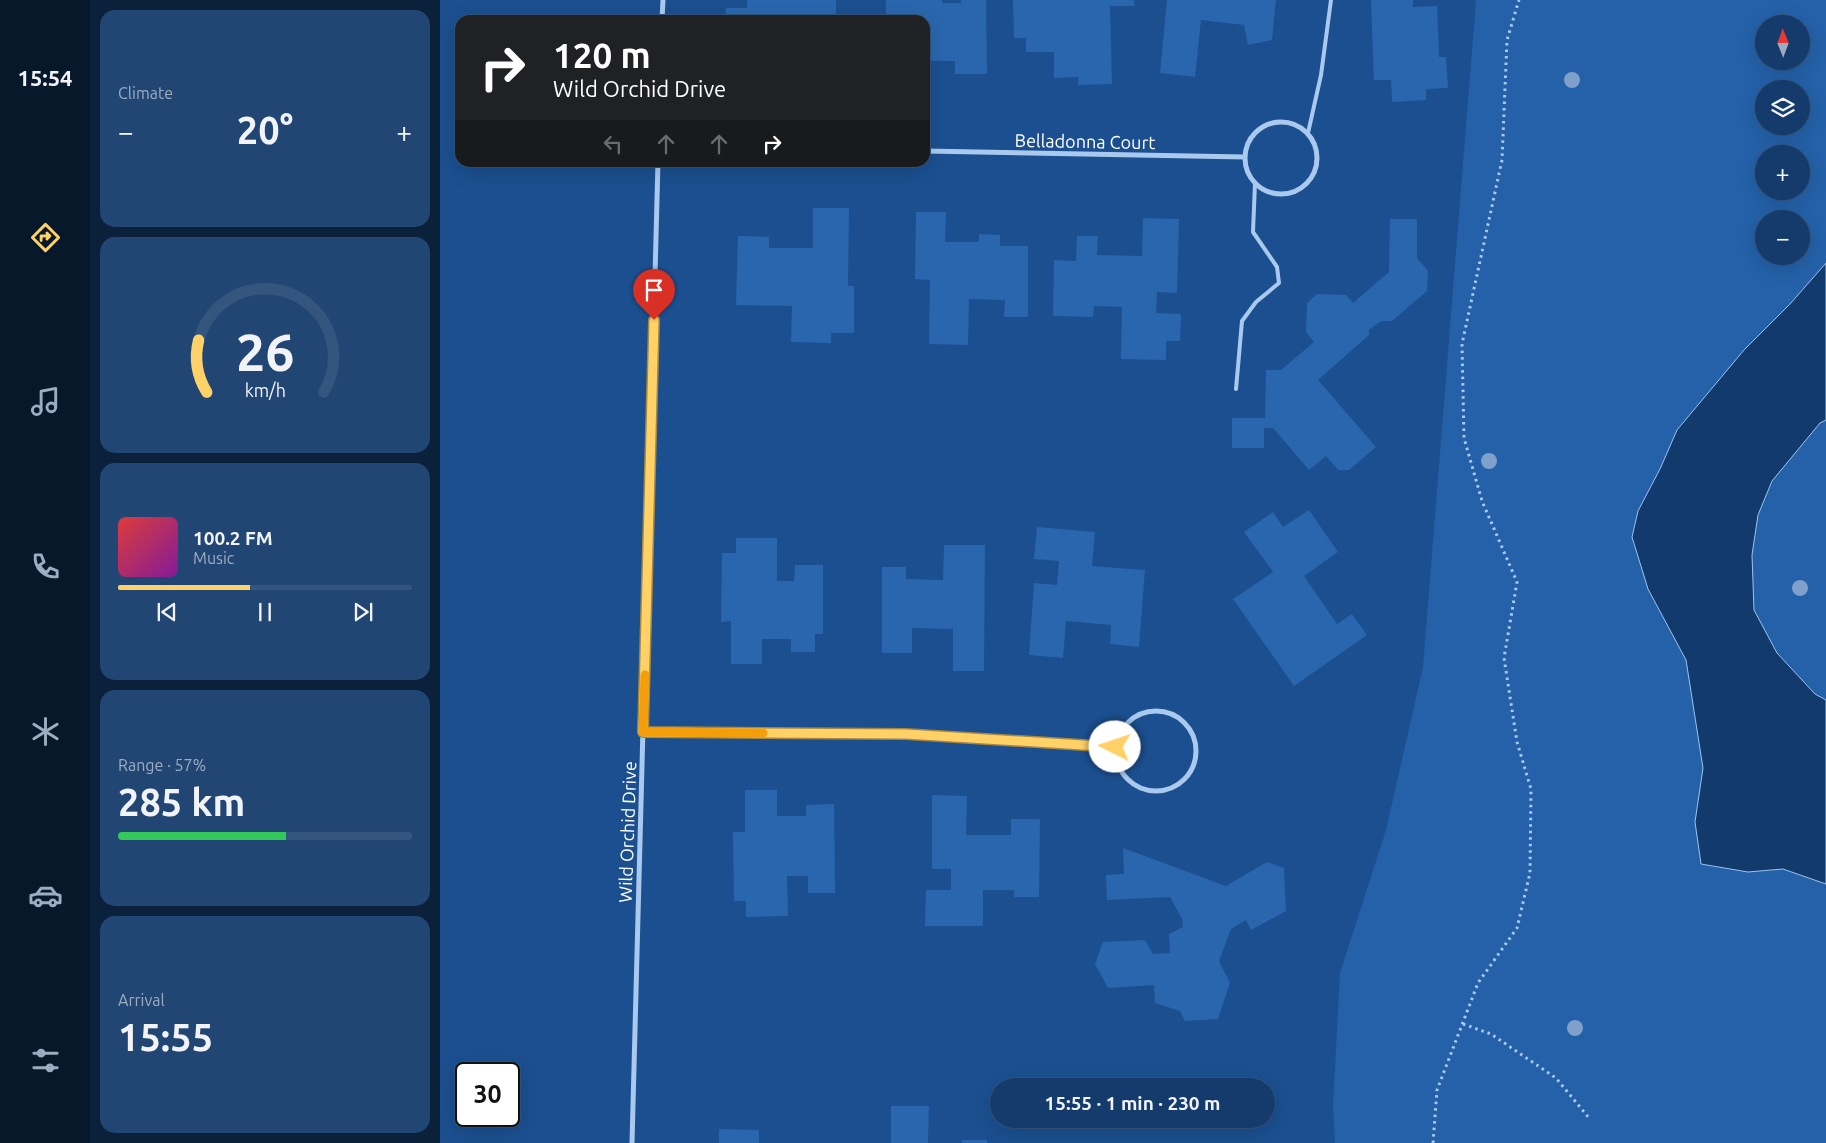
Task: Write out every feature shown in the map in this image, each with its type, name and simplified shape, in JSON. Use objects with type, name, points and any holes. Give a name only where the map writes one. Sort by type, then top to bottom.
[{"type":"street","points":[[662,15],[663,0]]},
{"type":"street","points":[[1282,122],[1296,125],[1308,133],[1315,145],[1318,159],[1314,173],[1306,185],[1294,192],[1280,194],[1266,191],[1255,183],[1247,171],[1245,157],[1248,143],[1256,132],[1268,124],[1282,122]]},
{"type":"street","name":"Belladonna Court","points":[[930,151],[1245,157]]},
{"type":"street","name":"Wild Orchid Drive","points":[[632,1143],[658,167]]},
{"type":"street","points":[[1160,711],[1175,716],[1187,726],[1194,740],[1196,756],[1191,770],[1181,783],[1167,790],[1151,792],[1136,787],[1124,777],[1117,762],[1115,747],[1120,732],[1130,720],[1144,712],[1160,711]]},
{"type":"street","points":[[643,732],[906,734],[1115,747]]},
{"type":"lane","points":[[1308,133],[1321,75],[1331,0]]},
{"type":"lane","points":[[1236,389],[1242,321],[1256,302],[1279,283],[1277,267],[1252,232],[1255,183]]},
{"type":"path","points":[[1433,1143],[1437,1090],[1478,983],[1517,928],[1530,873],[1531,789],[1517,742],[1504,658],[1517,582],[1482,501],[1464,438],[1462,344],[1502,160],[1508,40],[1519,0]]},
{"type":"path","points":[[1463,1024],[1491,1034],[1556,1078],[1589,1118]]},
{"type":"shaded area","points":[[1476,0],[1826,0],[1826,1143],[1335,1143],[1333,1106],[1340,973],[1386,830],[1423,667]]},
{"type":"shaded area","points":[[1826,263],[1826,420],[1820,423],[1772,481],[1758,515],[1752,555],[1754,610],[1777,653],[1815,694],[1826,700],[1826,884],[1783,869],[1748,872],[1701,864],[1695,822],[1703,768],[1686,660],[1648,589],[1632,537],[1638,511],[1660,469],[1677,430],[1744,350],[1790,304]]},
{"type":"building","points":[[747,0],[836,0],[836,15],[725,15],[726,8],[747,8]]},
{"type":"building","points":[[886,0],[942,0],[942,3],[961,3],[961,0],[986,0],[987,74],[955,74],[955,61],[930,61],[930,15],[886,15]]},
{"type":"building","points":[[1013,0],[1134,0],[1135,6],[1110,6],[1112,84],[1078,85],[1078,77],[1054,78],[1054,52],[1026,52],[1026,38],[1014,38]]},
{"type":"building","points":[[1167,0],[1276,0],[1272,40],[1248,45],[1244,25],[1201,20],[1195,77],[1160,73]]},
{"type":"building","points":[[1371,0],[1413,0],[1413,7],[1437,6],[1439,57],[1446,57],[1448,88],[1426,89],[1426,100],[1392,102],[1391,80],[1374,80]]},
{"type":"building","points":[[813,208],[849,208],[848,286],[854,286],[854,333],[831,333],[831,343],[791,342],[792,306],[736,305],[738,236],[769,237],[769,248],[813,248]]},
{"type":"building","points":[[916,212],[946,212],[945,242],[979,242],[979,234],[1000,235],[1000,246],[1028,246],[1028,317],[1004,317],[1005,300],[969,299],[968,345],[929,344],[930,280],[915,279]]},
{"type":"building","points":[[1143,218],[1179,219],[1177,293],[1157,292],[1156,313],[1181,314],[1180,341],[1166,341],[1166,360],[1121,359],[1122,307],[1094,306],[1093,317],[1053,316],[1054,260],[1076,261],[1077,236],[1098,236],[1097,255],[1142,256]]},
{"type":"building","points":[[1390,219],[1417,219],[1417,258],[1428,271],[1427,291],[1392,321],[1381,321],[1369,330],[1369,335],[1318,380],[1376,447],[1349,470],[1338,470],[1326,456],[1309,470],[1273,428],[1264,428],[1264,448],[1232,448],[1232,418],[1265,418],[1266,370],[1281,370],[1314,342],[1306,332],[1307,303],[1317,294],[1346,295],[1353,303],[1389,272]]},
{"type":"building","points":[[1309,510],[1338,552],[1304,576],[1337,624],[1352,614],[1367,635],[1294,686],[1233,599],[1273,572],[1244,532],[1273,512],[1283,527]]},
{"type":"building","points":[[1037,527],[1095,532],[1092,566],[1145,570],[1139,647],[1110,644],[1111,625],[1066,621],[1063,658],[1029,655],[1034,583],[1057,585],[1059,561],[1034,559]]},
{"type":"building","points":[[736,538],[777,538],[777,581],[794,581],[795,565],[823,565],[823,634],[815,634],[815,652],[791,652],[791,639],[762,639],[762,664],[731,664],[731,621],[721,622],[722,553],[736,553]]},
{"type":"building","points":[[944,545],[985,545],[984,671],[953,671],[953,629],[912,628],[912,653],[882,653],[882,567],[906,567],[906,579],[943,580]]},
{"type":"building","points":[[745,790],[777,790],[777,816],[806,816],[806,805],[834,804],[835,893],[808,893],[808,876],[787,876],[788,916],[746,917],[746,901],[734,901],[733,832],[745,832]]},
{"type":"building","points":[[932,795],[967,796],[966,835],[1011,835],[1011,819],[1040,819],[1039,897],[1014,897],[1014,890],[983,890],[983,926],[925,926],[926,890],[951,890],[951,869],[932,869]]},
{"type":"building","points":[[1123,848],[1226,886],[1267,862],[1284,868],[1286,911],[1251,930],[1246,920],[1231,929],[1219,961],[1230,983],[1218,1019],[1185,1021],[1180,1011],[1155,1003],[1154,985],[1108,988],[1095,964],[1103,942],[1145,940],[1153,954],[1170,953],[1169,934],[1183,927],[1182,919],[1170,897],[1107,900],[1106,875],[1124,874]]},
{"type":"building","points":[[891,1106],[929,1106],[928,1143],[891,1143]]},
{"type":"building","points":[[719,1129],[759,1130],[759,1143],[719,1143]]},
{"type":"building","points":[[962,1140],[987,1140],[987,1143],[962,1143]]},
{"type":"slow traffic","points":[[645,675],[643,732],[763,733]]},
{"type":"route","points":[[654,320],[643,732],[906,734],[1115,747]]}]
